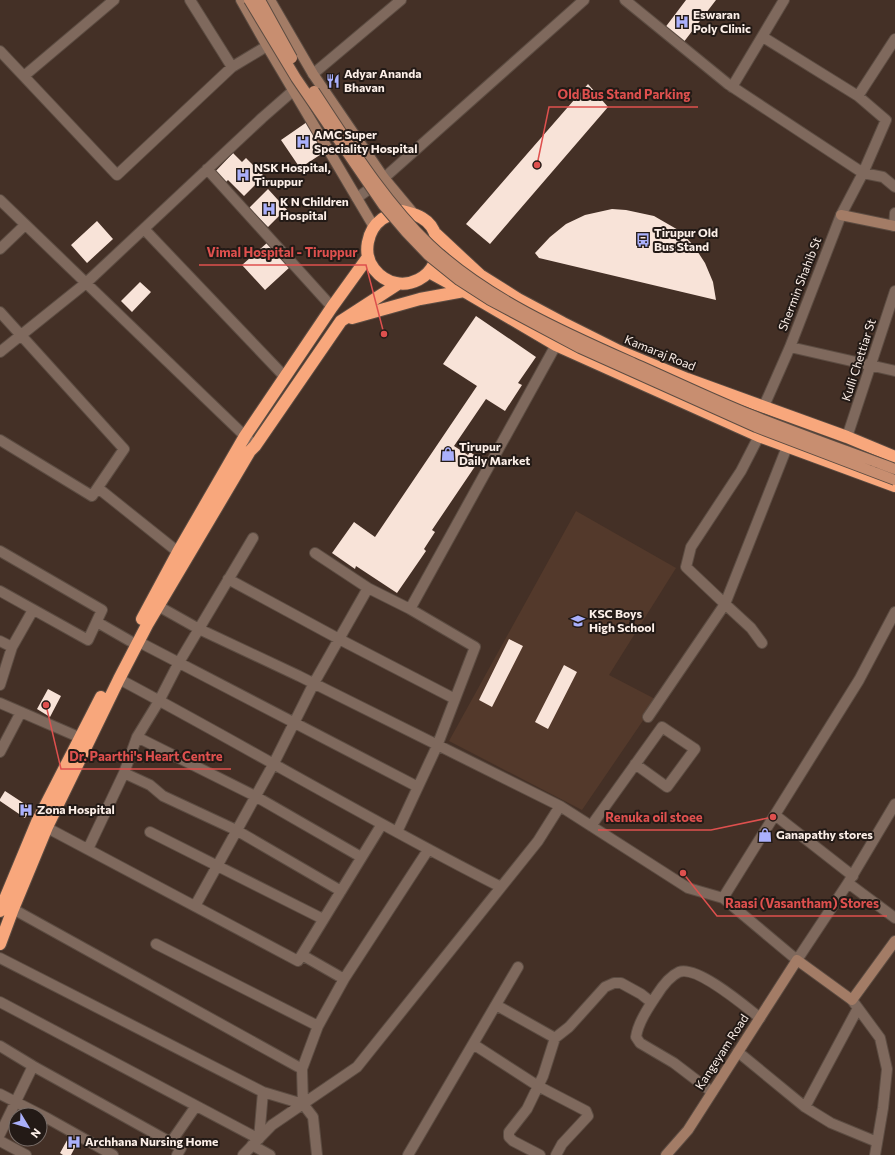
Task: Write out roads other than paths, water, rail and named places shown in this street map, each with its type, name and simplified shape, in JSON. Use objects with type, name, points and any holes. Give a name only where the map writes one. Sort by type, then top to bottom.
[{"type":"highway","points":[[402,211],[414,214],[423,219],[431,226],[436,234],[438,254],[435,264],[429,272],[420,279],[410,283],[398,284],[388,281],[379,275],[372,267],[368,257],[367,247],[369,236],[374,227],[382,219],[402,211]]},
{"type":"highway","name":"Kamaraj Road","points":[[436,234],[480,275],[538,309],[618,351],[687,379],[847,437],[895,457]]},
{"type":"highway","points":[[0,944],[42,825],[80,738],[154,604],[178,552],[245,436],[332,307],[368,257]]},
{"type":"highway","points":[[429,272],[556,345],[758,436],[895,486]]},
{"type":"highway","points":[[341,321],[420,299],[464,291],[480,275]]},
{"type":"highway","points":[[154,604],[250,451],[255,446],[341,321],[398,284]]},
{"type":"highway","points":[[0,911],[42,825],[119,679],[134,641]]},
{"type":"main road","points":[[249,0],[296,78],[383,205],[428,255],[458,280],[490,300],[580,348],[756,427],[895,480]]},
{"type":"main road","points":[[260,0],[295,64],[390,201],[432,246],[471,278],[495,294],[580,340],[751,415],[895,469]]},
{"type":"street","points":[[24,76],[114,0]]},
{"type":"street","points":[[190,0],[232,67]]},
{"type":"street","points":[[241,0],[374,227]]},
{"type":"street","points":[[270,0],[313,74],[384,178],[414,214]]},
{"type":"street","points":[[313,74],[401,0]]},
{"type":"street","points":[[357,198],[384,178],[584,0]]},
{"type":"street","points":[[625,0],[732,87],[863,173],[882,177],[895,187]]},
{"type":"street","points":[[732,87],[784,0]]},
{"type":"street","points":[[763,36],[858,96],[895,39]]},
{"type":"street","points":[[0,51],[117,175],[232,67],[267,46]]},
{"type":"street","points":[[0,352],[86,283],[207,169],[294,90]]},
{"type":"street","name":"Shermin Shahib St","points":[[764,406],[790,347],[841,214],[863,173],[886,120],[858,96]]},
{"type":"street","points":[[207,169],[332,307]]},
{"type":"street","points":[[0,200],[255,446]]},
{"type":"street","points":[[841,214],[895,226],[895,213]]},
{"type":"street","points":[[0,249],[25,225]]},
{"type":"street","points":[[144,229],[285,377]]},
{"type":"street","name":"Kulli Chettiar St","points":[[847,437],[895,290]]},
{"type":"street","points":[[0,312],[124,449],[92,496],[0,440]]},
{"type":"street","points":[[410,609],[556,345]]},
{"type":"street","points":[[790,347],[895,371]]},
{"type":"street","points":[[758,436],[741,471],[690,547],[686,567],[751,628],[762,643]]},
{"type":"street","points":[[648,717],[725,604],[787,447]]},
{"type":"street","points":[[98,488],[178,552]]},
{"type":"street","points":[[88,849],[124,772],[137,737],[159,701],[178,664],[253,538]]},
{"type":"street","points":[[0,550],[102,610],[88,640],[0,591]]},
{"type":"street","points":[[315,553],[368,588],[410,609],[475,648],[437,746],[397,832]]},
{"type":"street","points":[[228,579],[339,639],[456,699]]},
{"type":"street","points":[[195,906],[274,763],[314,684],[368,588]]},
{"type":"street","points":[[154,604],[199,629],[314,684],[560,806],[688,888],[723,898],[797,960],[855,1004],[880,1038],[891,1071],[875,1155]]},
{"type":"street","points":[[0,685],[12,648],[33,610]]},
{"type":"street","points":[[723,898],[859,680],[895,614]]},
{"type":"street","points":[[97,622],[418,787]]},
{"type":"street","points":[[0,641],[12,648]]},
{"type":"street","points":[[119,679],[274,763],[428,850],[501,887]]},
{"type":"street","points":[[0,703],[80,738]]},
{"type":"street","points":[[0,752],[21,712]]},
{"type":"street","points":[[591,826],[635,764],[662,727],[695,749],[667,787],[635,764]]},
{"type":"street","points":[[137,737],[255,796],[361,857]]},
{"type":"street","points":[[124,772],[150,786],[163,796],[236,830],[341,891]]},
{"type":"street","points":[[797,960],[850,879],[895,804]]},
{"type":"street","points":[[244,1155],[272,1125],[357,1067],[538,841],[560,806]]},
{"type":"street","points":[[775,815],[895,918]]},
{"type":"street","points":[[42,825],[298,961],[382,824]]},
{"type":"street","points":[[150,832],[323,919]]},
{"type":"street","points":[[303,1104],[302,1069],[318,1026],[344,979],[428,850]]},
{"type":"street","points":[[13,909],[302,1069]]},
{"type":"street","points":[[805,1107],[855,1004],[895,941]]},
{"type":"street","points":[[156,944],[318,1026]]},
{"type":"street","points":[[302,954],[344,979]]},
{"type":"street","points":[[0,958],[264,1092],[303,1104],[313,1117],[317,1155]]},
{"type":"street","name":"Kangeyam Road","points":[[666,1155],[688,1130],[797,960]]},
{"type":"street","points":[[408,1155],[518,967]]},
{"type":"street","points":[[712,1092],[674,1063],[640,1042],[636,1037],[637,1030],[659,991],[672,977],[680,972],[687,971],[711,981],[760,1018]]},
{"type":"street","points":[[540,1155],[513,1142],[509,1137],[509,1132],[526,1109],[538,1086],[555,1038],[569,1027],[605,987],[614,983],[621,983],[632,988],[652,1002]]},
{"type":"street","points":[[0,1002],[196,1106],[255,1142],[270,1155]]},
{"type":"street","points":[[496,1005],[555,1038]]},
{"type":"street","points":[[473,1044],[538,1086],[583,1108],[586,1111],[588,1116],[562,1144],[556,1155]]},
{"type":"street","points":[[0,1046],[32,1066],[181,1148],[177,1155]]},
{"type":"street","points":[[738,1052],[805,1107],[831,1123],[877,1142]]},
{"type":"street","points":[[0,1134],[32,1066]]},
{"type":"street","points":[[255,1142],[264,1092]]},
{"type":"street","points":[[0,1094],[47,1118],[113,1155]]},
{"type":"street","points":[[171,1142],[196,1106]]},
{"type":"street","points":[[0,1141],[26,1155]]},
{"type":"place","name":"Eswaran Poly Clinic","points":[[682,22]]},
{"type":"place","name":"Adyar Ananda Bhavan","points":[[333,81]]},
{"type":"place","name":"AMC Super Speciality Hospital","points":[[303,142]]},
{"type":"place","name":"Old Bus Stand Parking","points":[[537,165]]},
{"type":"place","name":"NSK Hospital, Tiruppur","points":[[243,175]]},
{"type":"place","name":"K N Children Hospital","points":[[269,209]]},
{"type":"place","name":"Tirupur Old Bus Stand","points":[[643,240]]},
{"type":"place","name":"Vimal Hospital - Tiruppur","points":[[384,334]]},
{"type":"place","name":"Tirupur Daily Market","points":[[448,454]]},
{"type":"place","name":"KSC Boys High School","points":[[578,621]]},
{"type":"place","name":"Dr. Paarthi's Heart Centre","points":[[46,705]]},
{"type":"place","name":"Zona Hospital","points":[[26,810]]},
{"type":"place","name":"Renuka oil stoee","points":[[773,817]]},
{"type":"place","name":"Ganapathy stores","points":[[765,835]]},
{"type":"place","name":"Raasi (Vasantham) Stores","points":[[683,873]]},
{"type":"place","name":"Archhana Nursing Home","points":[[74,1142]]}]
